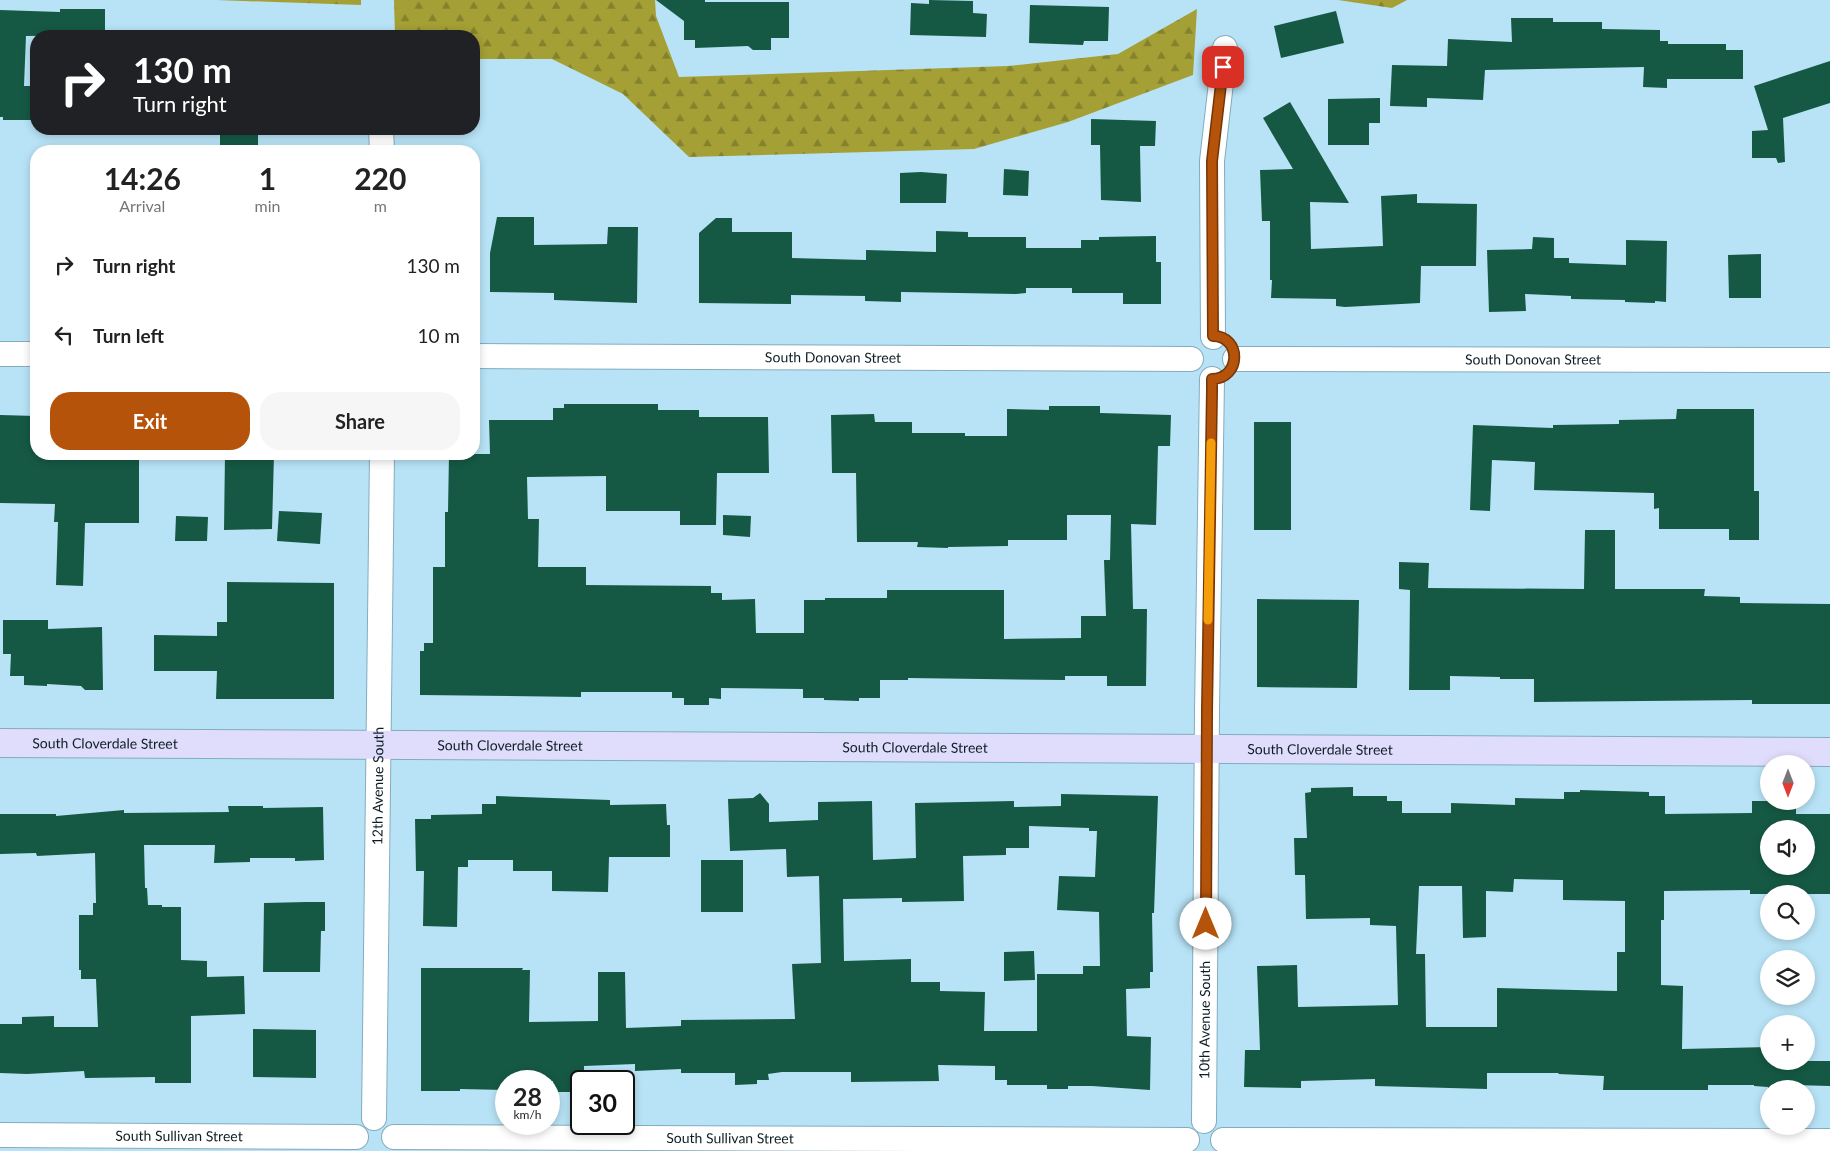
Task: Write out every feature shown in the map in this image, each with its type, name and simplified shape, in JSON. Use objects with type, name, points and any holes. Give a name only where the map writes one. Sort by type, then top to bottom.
[{"type":"main road","name":"South Cloverdale Street","points":[[0,743],[1830,752]]},
{"type":"street","points":[[1213,336],[1212,161],[1225,48]]},
{"type":"street","points":[[1213,336],[1229,343],[1233,348],[1234,359],[1228,374],[1222,378],[1212,379],[1200,376],[1195,370],[1192,359],[1193,348],[1198,342],[1203,338],[1213,336]]},
{"type":"street","points":[[0,354],[30,354]]},
{"type":"street","name":"South Donovan Street","points":[[480,356],[1192,359]]},
{"type":"street","name":"South Donovan Street","points":[[1234,359],[1830,360]]},
{"type":"street","name":"10th Avenue South","points":[[1204,1120],[1212,379]]},
{"type":"street","name":"12th Avenue South","points":[[374,1118],[382,460]]},
{"type":"street","points":[[360,1144],[358,1129],[362,1123],[374,1118],[389,1123],[392,1128],[391,1144]]},
{"type":"street","points":[[1189,1145],[1189,1130],[1192,1125],[1204,1120],[1215,1123],[1219,1127],[1221,1145],[1830,1141]]},
{"type":"street","name":"South Sullivan Street","points":[[0,1136],[360,1144]]},
{"type":"street","name":"South Sullivan Street","points":[[391,1144],[1189,1145]]},
{"type":"green space","points":[[216,0],[361,0],[361,5]]},
{"type":"green space","points":[[394,0],[655,0],[656,16],[679,77],[1008,66],[1118,54],[1197,9],[1193,75],[1068,122],[974,149],[689,157],[623,94],[552,59],[480,59],[480,30],[395,30]]},
{"type":"green space","points":[[1338,0],[1407,0],[1392,8]]},
{"type":"building","points":[[656,0],[789,2],[789,38],[771,38],[771,50],[753,50],[748,46],[695,48],[695,40],[684,40],[684,21]]},
{"type":"building","points":[[929,0],[973,1],[973,13],[987,14],[986,37],[910,35],[911,3],[929,4]]},
{"type":"building","points":[[1030,5],[1109,7],[1108,41],[1084,41],[1083,45],[1029,43]]},
{"type":"building","points":[[60,9],[105,9],[105,30],[30,30],[30,36],[26,36],[24,86],[30,86],[30,120],[3,120],[3,117],[0,117],[0,10],[60,12]]},
{"type":"building","points":[[1336,11],[1344,43],[1281,58],[1274,26]]},
{"type":"building","points":[[1511,18],[1553,18],[1553,22],[1602,22],[1602,29],[1660,30],[1660,41],[1668,41],[1668,44],[1726,44],[1726,50],[1743,50],[1743,79],[1667,79],[1667,88],[1643,87],[1644,67],[1485,70],[1483,100],[1427,98],[1427,107],[1390,106],[1392,65],[1447,66],[1448,39],[1512,42]]},
{"type":"building","points":[[1830,61],[1830,103],[1783,118],[1785,162],[1778,163],[1776,158],[1752,158],[1752,131],[1768,130],[1754,86]]},
{"type":"building","points":[[1380,98],[1380,123],[1369,123],[1369,145],[1328,145],[1328,99]]},
{"type":"building","points":[[1290,102],[1349,203],[1310,202],[1311,249],[1383,246],[1381,196],[1417,194],[1417,203],[1477,204],[1476,266],[1421,266],[1420,303],[1345,307],[1336,306],[1336,299],[1271,298],[1270,221],[1262,221],[1260,170],[1293,169],[1263,118]]},
{"type":"building","points":[[1091,119],[1156,121],[1155,146],[1140,146],[1141,202],[1101,200],[1100,145],[1091,145]]},
{"type":"building","points":[[220,135],[258,135],[258,145],[220,145]]},
{"type":"building","points":[[1004,169],[1029,171],[1028,196],[1003,195]]},
{"type":"building","points":[[900,173],[947,174],[946,203],[900,203]]},
{"type":"building","points":[[497,217],[534,217],[534,245],[607,244],[608,227],[638,227],[637,303],[554,300],[554,293],[490,292],[490,253]]},
{"type":"building","points":[[716,218],[732,218],[732,232],[792,232],[792,258],[866,260],[866,250],[936,252],[936,231],[968,232],[968,237],[1026,237],[1026,248],[1081,248],[1081,240],[1099,240],[1099,237],[1156,236],[1156,262],[1161,262],[1161,304],[1123,304],[1123,293],[1072,293],[1072,288],[1026,288],[1026,293],[1016,294],[901,292],[901,302],[865,301],[865,296],[791,295],[791,304],[699,303],[699,233]]},
{"type":"building","points":[[1533,237],[1554,238],[1554,258],[1569,258],[1569,263],[1626,265],[1626,240],[1667,241],[1666,302],[1571,299],[1571,296],[1525,294],[1526,311],[1489,312],[1487,250],[1532,249]]},
{"type":"building","points":[[1761,254],[1761,298],[1729,298],[1728,255]]},
{"type":"building","points":[[564,404],[658,404],[658,410],[699,410],[699,417],[768,417],[769,473],[717,473],[716,525],[680,525],[680,511],[606,511],[606,476],[527,477],[528,519],[539,519],[538,567],[586,567],[586,585],[711,586],[711,593],[722,593],[722,600],[755,599],[756,633],[804,633],[804,600],[887,598],[887,590],[1004,590],[1004,639],[1081,638],[1081,616],[1106,616],[1104,560],[1110,560],[1111,515],[1067,515],[1067,540],[1008,540],[1008,546],[948,548],[917,547],[918,542],[857,542],[856,473],[832,473],[831,415],[874,414],[875,422],[912,422],[912,433],[965,433],[965,436],[1007,436],[1007,409],[1049,410],[1049,406],[1100,406],[1100,413],[1171,415],[1170,446],[1158,446],[1156,525],[1131,524],[1133,609],[1147,609],[1146,686],[1107,686],[1107,676],[1065,676],[1065,680],[908,678],[908,680],[880,680],[880,698],[859,698],[859,701],[803,698],[803,689],[721,688],[721,699],[709,698],[709,705],[684,705],[684,698],[672,698],[672,692],[581,692],[581,697],[420,695],[420,651],[424,651],[424,643],[433,643],[433,567],[445,567],[445,512],[448,512],[449,460],[480,460],[480,454],[490,454],[489,420],[553,420],[553,408],[564,408]]},
{"type":"building","points":[[1677,409],[1754,409],[1754,491],[1759,491],[1759,540],[1729,540],[1729,529],[1659,529],[1659,508],[1654,509],[1654,493],[1534,490],[1535,462],[1492,460],[1490,511],[1470,510],[1473,425],[1553,428],[1553,425],[1619,424],[1619,420],[1676,419]]},
{"type":"building","points":[[0,415],[30,416],[30,460],[139,460],[139,523],[85,523],[83,586],[56,585],[58,522],[54,522],[55,504],[0,503]]},
{"type":"building","points":[[1254,422],[1291,422],[1291,530],[1254,530]]},
{"type":"building","points":[[225,460],[274,460],[272,529],[224,530]]},
{"type":"building","points":[[279,511],[322,513],[320,544],[277,541]]},
{"type":"building","points":[[723,515],[751,516],[750,537],[723,535]]},
{"type":"building","points":[[176,516],[208,517],[207,541],[175,541]]},
{"type":"building","points":[[1585,530],[1615,530],[1615,589],[1705,589],[1704,596],[1740,597],[1740,603],[1830,604],[1830,704],[1752,704],[1752,700],[1534,702],[1534,679],[1500,679],[1500,677],[1450,676],[1450,690],[1409,690],[1410,590],[1399,589],[1399,562],[1429,563],[1428,588],[1584,589]]},
{"type":"building","points":[[227,582],[334,583],[334,699],[216,699],[217,671],[154,671],[154,635],[217,636],[217,622],[227,622]]},
{"type":"building","points":[[1257,599],[1359,600],[1357,688],[1257,687]]},
{"type":"building","points":[[3,620],[48,620],[48,629],[102,627],[103,690],[85,690],[81,686],[24,685],[24,676],[10,676],[11,654],[3,654]]},
{"type":"building","points":[[1353,787],[1353,796],[1387,796],[1387,801],[1402,801],[1402,813],[1451,813],[1451,803],[1515,805],[1515,798],[1564,799],[1564,792],[1580,792],[1580,790],[1649,792],[1649,796],[1665,796],[1665,814],[1752,813],[1752,801],[1760,801],[1760,810],[1796,810],[1796,814],[1830,814],[1830,894],[1815,894],[1815,885],[1760,885],[1760,894],[1750,894],[1750,890],[1664,891],[1664,920],[1661,920],[1661,985],[1683,986],[1682,1049],[1760,1047],[1760,1070],[1815,1070],[1815,1061],[1830,1061],[1830,1086],[1815,1086],[1815,1080],[1760,1080],[1760,1086],[1708,1085],[1708,1090],[1603,1090],[1604,1076],[1559,1073],[1487,1073],[1487,1089],[1375,1086],[1375,1079],[1301,1081],[1301,1088],[1244,1087],[1245,1050],[1260,1050],[1257,966],[1297,965],[1298,1007],[1398,1005],[1396,926],[1370,925],[1370,918],[1306,919],[1305,875],[1295,875],[1294,838],[1307,838],[1305,793],[1311,792],[1311,788]],"holes":[[[1514,879],[1563,880],[1563,900],[1625,901],[1625,952],[1617,952],[1617,991],[1497,988],[1497,1027],[1426,1027],[1425,954],[1416,954],[1419,886],[1462,886],[1463,938],[1486,937],[1486,891],[1513,892]]]},
{"type":"building","points":[[760,793],[769,804],[769,822],[818,820],[818,802],[872,801],[873,860],[916,858],[915,803],[1014,801],[1014,807],[1061,806],[1061,794],[1158,796],[1154,913],[1152,913],[1153,972],[1150,972],[1150,988],[1126,989],[1127,1036],[1151,1037],[1150,1090],[1092,1086],[1068,1086],[1068,1089],[1047,1089],[1047,1085],[1007,1085],[1007,1080],[995,1080],[995,1066],[938,1065],[939,1081],[851,1082],[851,1072],[782,1072],[768,1074],[769,1080],[757,1080],[757,1084],[735,1085],[735,1073],[681,1073],[681,1069],[635,1071],[635,1064],[584,1066],[584,1070],[570,1070],[570,1092],[560,1092],[560,1070],[495,1070],[495,1090],[421,1091],[421,968],[523,968],[522,970],[530,970],[529,1022],[598,1021],[598,972],[625,972],[626,1028],[681,1026],[681,1020],[795,1019],[792,964],[821,963],[819,876],[787,877],[786,849],[730,851],[728,799],[753,798]],"holes":[[[1029,826],[1089,828],[1089,831],[1097,831],[1095,877],[1059,876],[1057,910],[1099,912],[1100,966],[1083,966],[1083,974],[1037,974],[1037,1031],[984,1031],[985,992],[940,991],[940,982],[911,982],[911,959],[844,961],[843,899],[902,898],[902,902],[964,901],[963,856],[1006,855],[1006,848],[1029,848]]]},
{"type":"building","points":[[496,796],[610,800],[610,805],[666,804],[667,825],[670,825],[670,857],[609,857],[608,892],[552,891],[552,871],[513,871],[513,860],[468,860],[468,867],[458,867],[457,927],[423,926],[424,871],[416,871],[415,819],[431,819],[431,815],[482,814],[482,804],[496,804]]},
{"type":"building","points":[[228,806],[263,806],[263,808],[323,807],[324,860],[295,861],[295,858],[250,858],[250,862],[214,863],[215,845],[144,845],[145,888],[147,888],[148,905],[181,907],[181,960],[207,961],[207,977],[244,976],[245,1014],[191,1016],[191,1083],[155,1083],[155,1077],[85,1078],[84,1071],[27,1074],[0,1073],[0,1024],[22,1024],[22,1017],[54,1016],[54,1027],[98,1027],[96,979],[81,979],[81,970],[79,970],[79,915],[93,915],[93,903],[96,903],[95,853],[37,856],[36,853],[0,854],[0,814],[56,814],[56,816],[124,810],[124,813],[229,812]]},
{"type":"building","points":[[701,860],[743,860],[743,912],[701,912]]},
{"type":"building","points":[[325,902],[325,931],[321,931],[320,972],[263,972],[264,903]]},
{"type":"building","points":[[1034,951],[1035,980],[1004,981],[1004,952]]},
{"type":"building","points":[[253,1029],[316,1030],[316,1078],[253,1077]]},
{"type":"slow traffic","points":[[1208,620],[1211,443]]},
{"type":"route","points":[[1206,924],[1212,379],[1222,378],[1228,374],[1232,368],[1235,355],[1229,343],[1217,336],[1213,336],[1212,161],[1223,67]]}]
